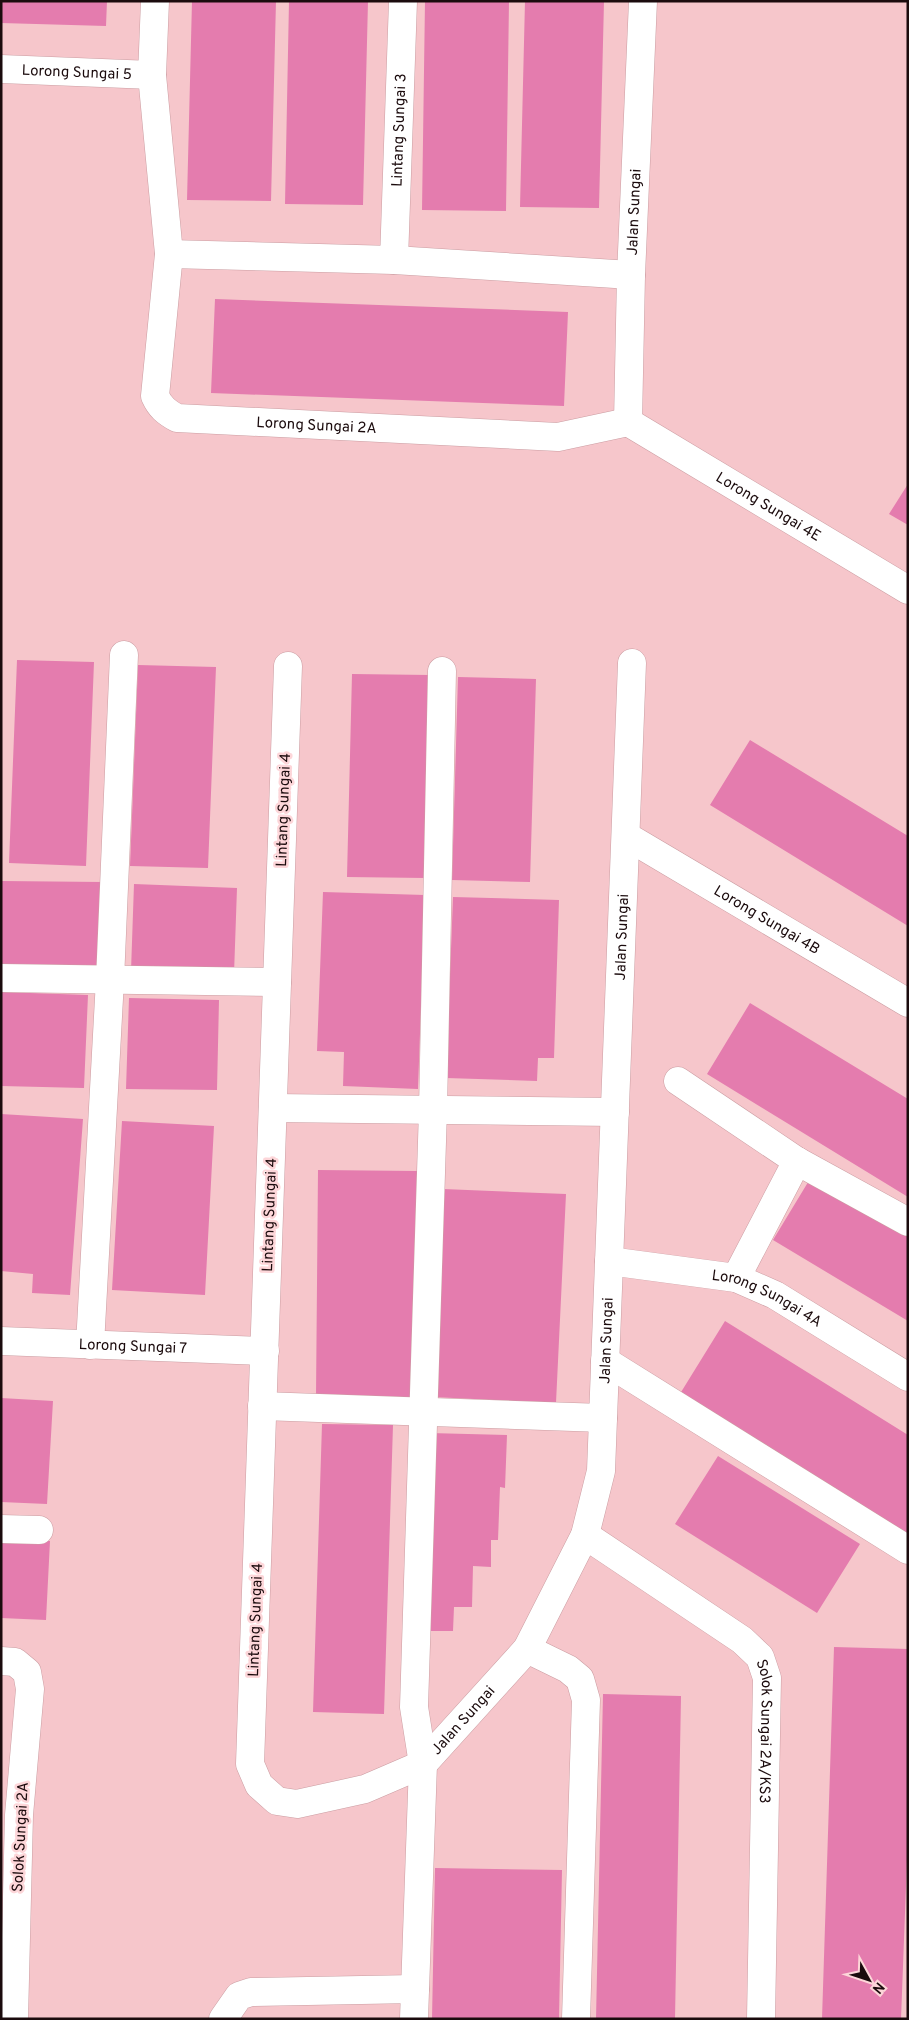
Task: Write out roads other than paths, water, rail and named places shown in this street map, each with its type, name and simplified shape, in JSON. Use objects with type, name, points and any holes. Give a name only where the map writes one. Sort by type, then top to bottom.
[{"type":"street","name":"Lorong Sungai 2A","points":[[155,1],[152,75],[169,254],[155,396],[160,406],[177,418],[558,437],[628,422]]},
{"type":"street","name":"Lintang Sungai 3","points":[[394,260],[404,1]]},
{"type":"street","name":"Jalan Sungai","points":[[628,422],[631,275],[643,1]]},
{"type":"street","name":"Lorong Sungai 5","points":[[1,69],[152,75]]},
{"type":"street","points":[[169,254],[394,260],[631,275]]},
{"type":"street","name":"Lorong Sungai 4E","points":[[628,422],[908,590]]},
{"type":"street","points":[[90,1345],[110,980],[124,655]]},
{"type":"street","name":"Jalan Sungai","points":[[250,1764],[258,1785],[277,1800],[297,1804],[364,1789],[423,1764],[527,1649],[585,1535],[601,1471],[632,663]]},
{"type":"street","name":"Lintang Sungai 4","points":[[250,1764],[288,666]]},
{"type":"street","points":[[414,2019],[423,1764],[414,1707],[433,1110],[442,671]]},
{"type":"street","name":"Lorong Sungai 4B","points":[[626,836],[908,1003]]},
{"type":"street","points":[[1,978],[277,982]]},
{"type":"street","points":[[678,1081],[797,1161],[908,1222]]},
{"type":"street","points":[[273,1108],[614,1112]]},
{"type":"street","points":[[736,1278],[797,1161]]},
{"type":"street","name":"Lorong Sungai 4A","points":[[609,1261],[736,1278],[775,1295],[908,1377]]},
{"type":"street","name":"Lorong Sungai 7","points":[[1,1342],[264,1351]]},
{"type":"street","points":[[605,1361],[908,1550]]},
{"type":"street","points":[[262,1406],[603,1418]]},
{"type":"street","points":[[1,1529],[39,1530]]},
{"type":"street","name":"Solok Sungai 2A/KS3","points":[[585,1535],[742,1640],[760,1657],[767,1678],[761,2019]]},
{"type":"street","points":[[527,1649],[568,1669],[580,1679],[586,1700],[576,2019]]},
{"type":"street","name":"Solok Sungai 2A","points":[[8,1661],[27,1672],[30,1690],[10,1814],[14,2019]]},
{"type":"street","points":[[223,2019],[239,1996],[252,1992],[415,1989]]}]
